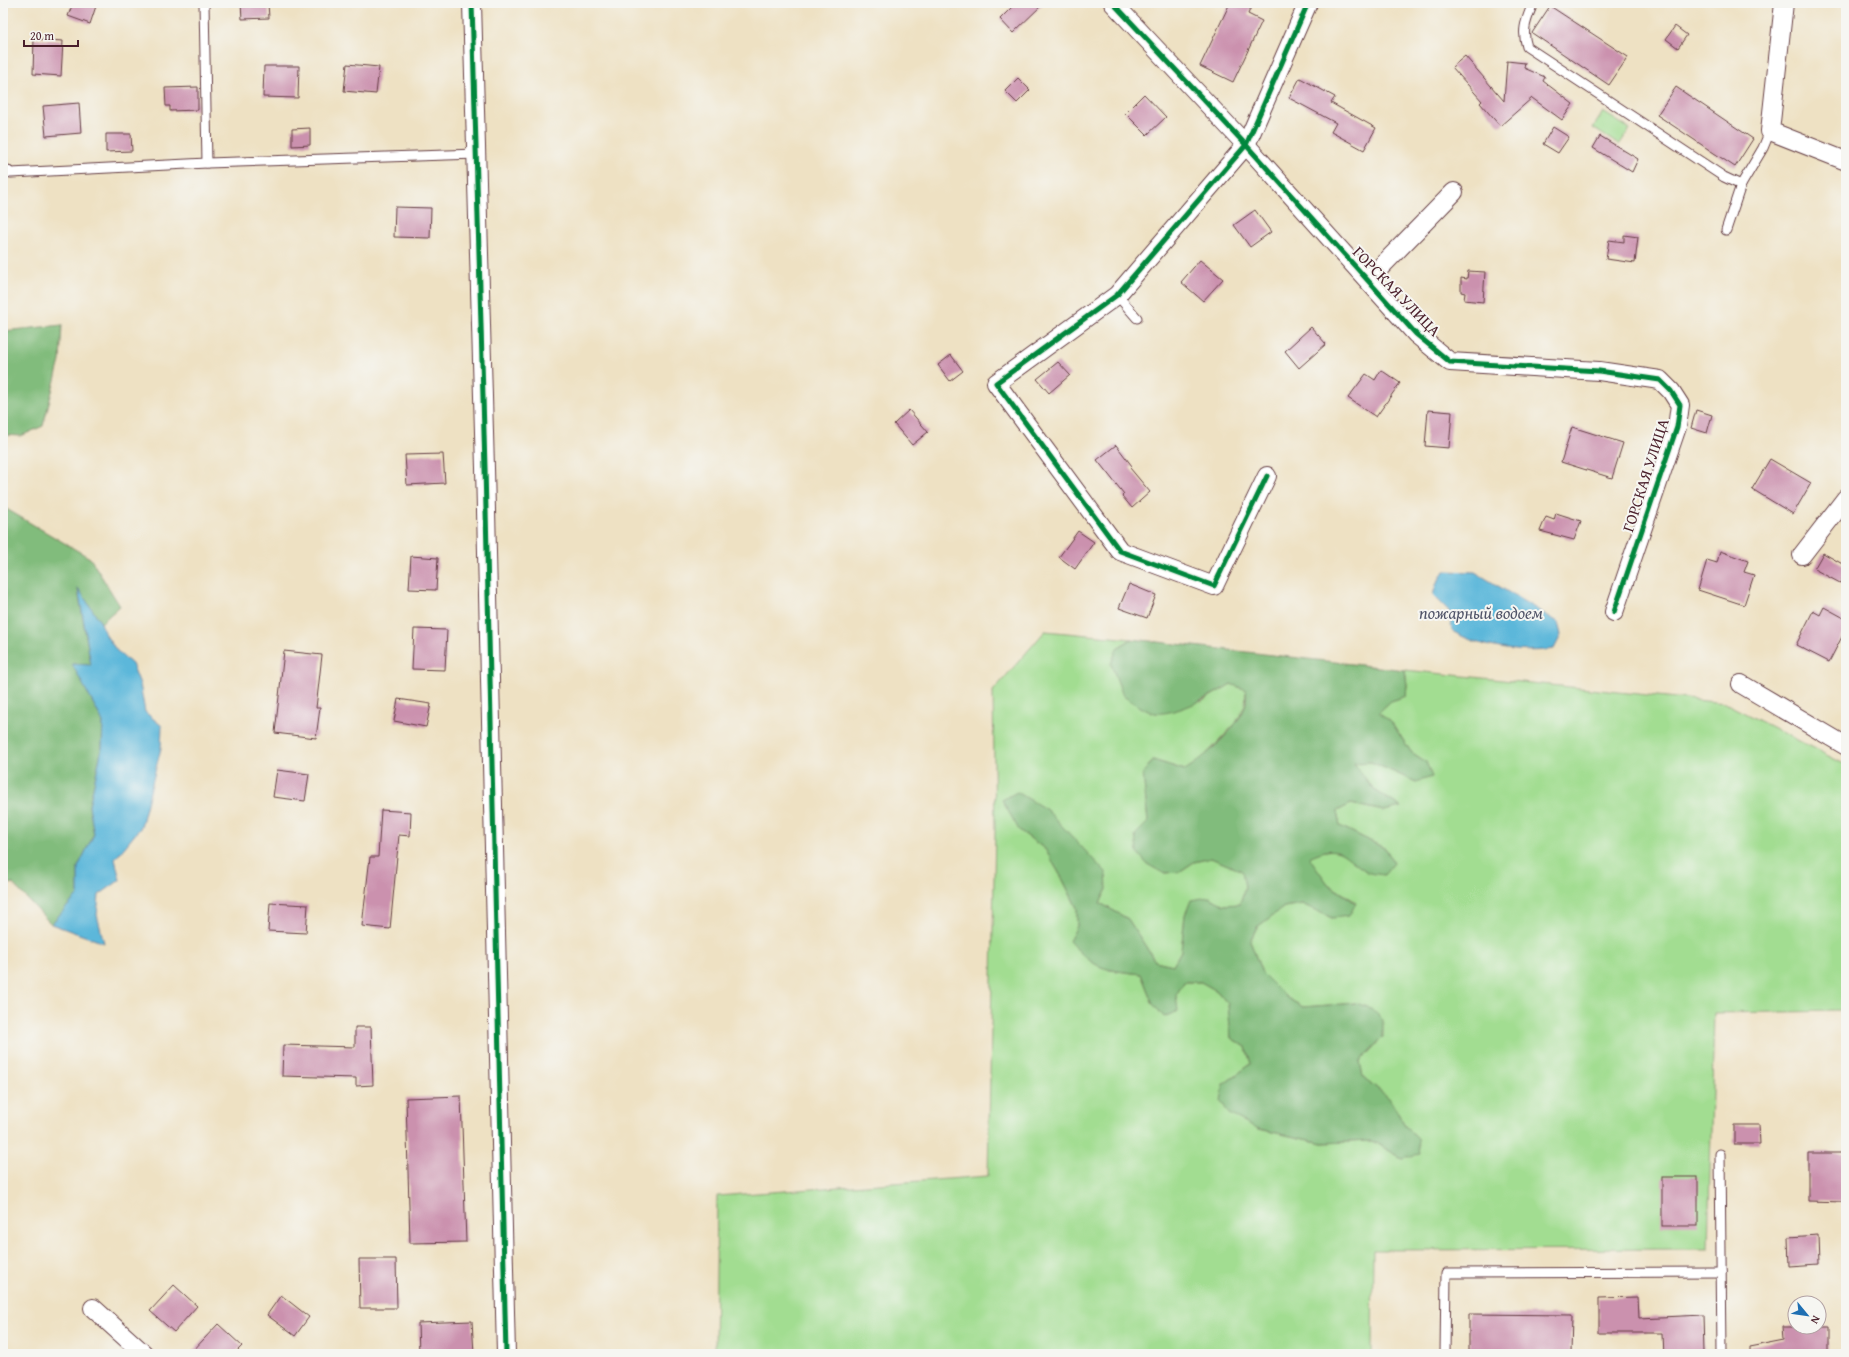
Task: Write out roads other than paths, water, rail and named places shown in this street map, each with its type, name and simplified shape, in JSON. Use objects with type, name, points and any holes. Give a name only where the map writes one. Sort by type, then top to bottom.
[{"type":"street","points":[[472,3],[506,1354]]},
{"type":"street","name":"ГОРСКАЯ УЛИЦА","points":[[1113,3],[1246,145],[1416,334],[1450,362],[1599,371],[1660,380],[1671,391],[1680,405],[1677,427],[1614,612]]},
{"type":"street","points":[[1267,476],[1214,586],[1120,551],[996,383],[1117,295],[1246,145],[1308,3]]},
{"type":"street","points":[[1784,3],[1770,132],[1846,161]]},
{"type":"street","points":[[1368,280],[1454,192]]},
{"type":"street","points":[[1802,555],[1846,498]]},
{"type":"street","points":[[1741,684],[1846,746]]},
{"type":"street","points":[[93,1308],[144,1354]]},
{"type":"lane","points":[[204,3],[207,163]]},
{"type":"lane","points":[[1533,3],[1523,36],[1527,47],[1724,177],[1741,185]]},
{"type":"lane","points":[[1726,230],[1741,185],[1763,148],[1770,132]]},
{"type":"lane","points":[[3,167],[11,173],[207,163],[477,154]]},
{"type":"lane","points":[[1117,295],[1137,318]]},
{"type":"lane","points":[[1720,1154],[1722,1354]]},
{"type":"lane","points":[[1445,1354],[1446,1273],[1721,1272]]},
{"type":"water","name":"пожарный водоем","points":[[1444,571],[1475,572],[1558,622],[1561,635],[1554,649],[1528,651],[1501,648],[1476,642],[1452,631],[1449,611],[1433,595],[1436,585]]},
{"type":"water","points":[[78,588],[101,623],[107,637],[117,651],[132,664],[140,684],[145,712],[162,726],[161,748],[141,827],[115,859],[120,880],[99,895],[97,915],[104,943],[51,924],[78,895],[78,867],[94,834],[89,806],[102,748],[103,722],[72,664],[91,665]]}]
